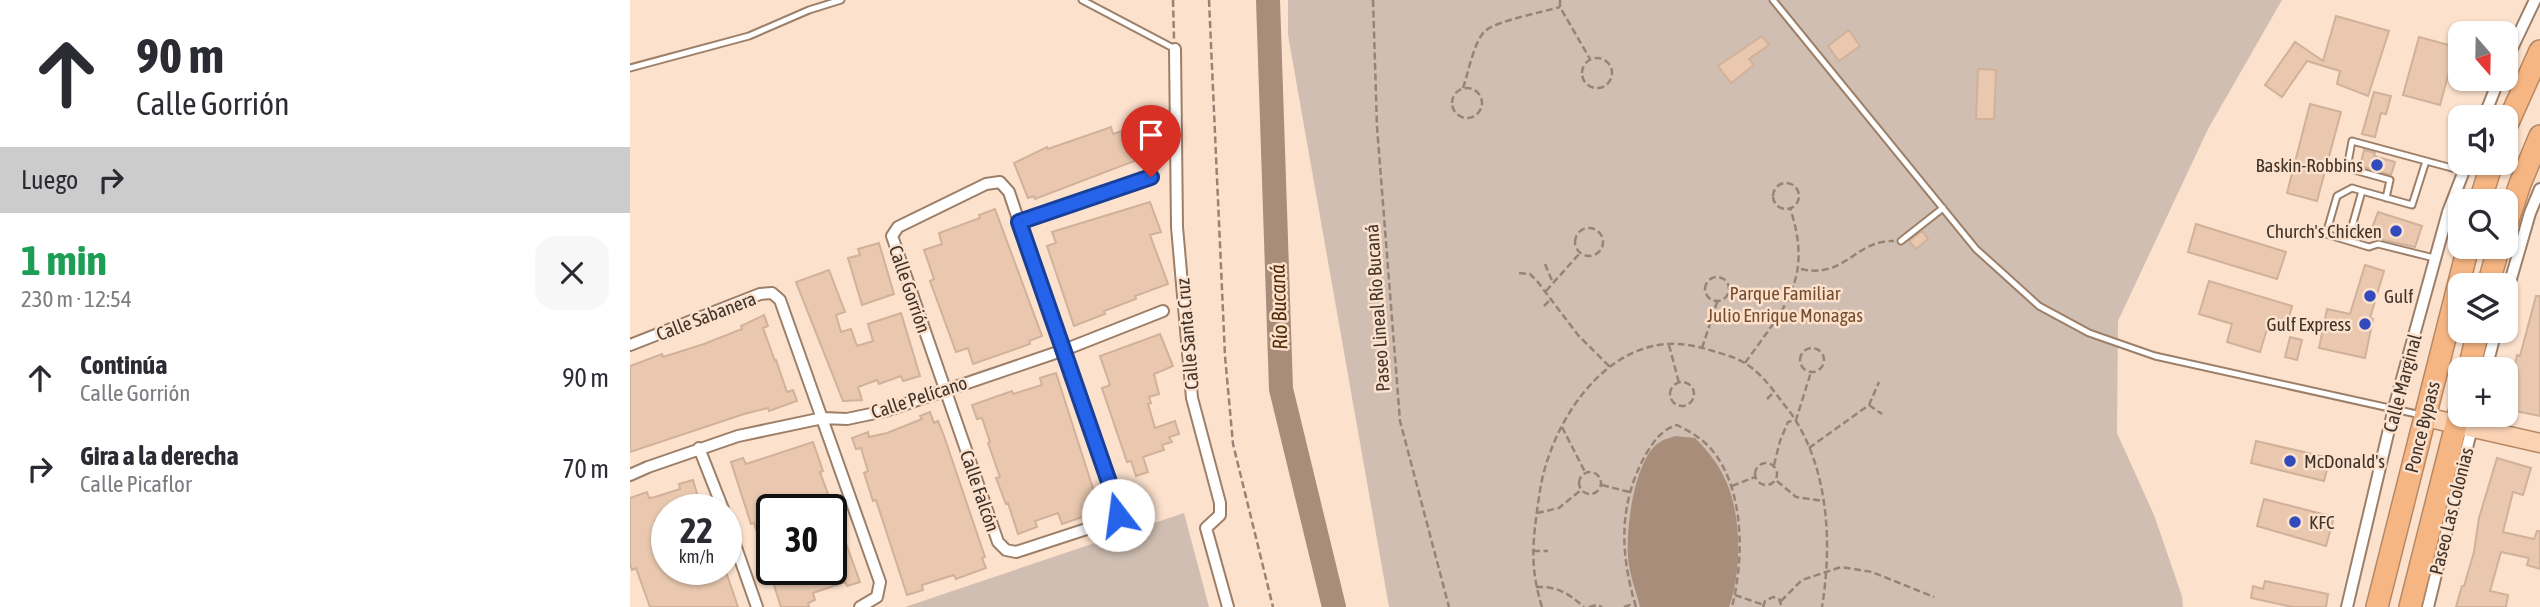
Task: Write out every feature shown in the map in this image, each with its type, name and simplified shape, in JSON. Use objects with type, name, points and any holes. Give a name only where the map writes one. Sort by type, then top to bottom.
[{"type":"highway","points":[[2516,105],[2540,51]]},
{"type":"highway","points":[[2518,190],[2540,136]]},
{"type":"highway","name":"Ponce Bypass","points":[[2376,607],[2465,259]]},
{"type":"highway","name":"Ponce Bypass","points":[[2410,607],[2463,427]]},
{"type":"main road","points":[[2425,417],[2448,418]]},
{"type":"main road","points":[[2493,427],[2540,443]]},
{"type":"street","points":[[2518,36],[2535,0]]},
{"type":"street","name":"Calle Santa Cruz","points":[[1175,49],[1177,227],[1192,398],[1220,503],[1220,515],[1206,528],[1228,607]]},
{"type":"street","name":"Calle Marginal","points":[[2347,607],[2394,408],[2448,212],[2462,175]]},
{"type":"street","points":[[1019,222],[1151,177]]},
{"type":"street","name":"Calle Gorrión","points":[[945,389],[892,236],[898,227],[986,184],[1000,182],[1009,192],[1064,349]]},
{"type":"street","points":[[2513,273],[2540,189]]},
{"type":"street","name":"Calle Sabanera","points":[[630,345],[760,295],[772,293],[780,300],[823,418]]},
{"type":"street","name":"Calle Pelícano","points":[[630,475],[738,436],[823,418],[847,419],[885,411],[1064,349],[1163,311]]},
{"type":"street","name":"Calle Falcón","points":[[945,389],[998,542],[1006,550],[1016,552],[1108,522],[1118,515],[1117,505],[1064,349]]},
{"type":"street","points":[[823,418],[880,582],[877,597],[860,607]]},
{"type":"street","name":"Paseo Las Colonias","points":[[2428,607],[2464,427]]},
{"type":"street","points":[[699,449],[717,494]]},
{"type":"street","points":[[742,564],[757,607]]},
{"type":"lane","points":[[630,68],[748,36],[809,10],[841,0]]},
{"type":"lane","points":[[1082,0],[1175,49]]},
{"type":"lane","points":[[1773,0],[1976,249],[2039,306],[2090,333],[2155,356],[2425,417]]},
{"type":"lane","points":[[2386,198],[2390,180],[2347,168],[2352,141],[2448,164]]},
{"type":"lane","points":[[2426,161],[2412,205],[2352,188],[2337,196],[2326,234],[2369,247],[2378,244],[2435,258]]},
{"type":"lane","points":[[2351,230],[2361,191]]},
{"type":"lane","points":[[1901,241],[1943,208]]},
{"type":"path","points":[[1173,0],[1175,49]]},
{"type":"path","points":[[1209,0],[1225,356],[1233,444],[1273,607]]},
{"type":"path","name":"Paseo Lineal Río Bucaná","points":[[1373,0],[1377,127],[1400,421],[1449,607]]},
{"type":"path","points":[[1560,0],[1560,7],[1590,59]]},
{"type":"path","points":[[1463,89],[1477,92],[1481,100],[1477,114],[1468,118],[1458,115],[1452,103],[1455,94],[1463,89],[1477,46],[1485,31],[1508,21],[1560,7]]},
{"type":"path","points":[[1600,58],[1609,63],[1613,73],[1606,86],[1591,88],[1583,81],[1583,66],[1590,59],[1600,58]]},
{"type":"path","points":[[1784,183],[1792,184],[1799,194],[1797,202],[1790,208],[1779,207],[1773,200],[1773,191],[1784,183]]},
{"type":"path","points":[[1745,363],[1790,298],[1799,268],[1795,224],[1790,208]]},
{"type":"path","points":[[1591,228],[1600,233],[1603,242],[1600,251],[1588,256],[1580,253],[1575,241],[1579,232],[1591,228]]},
{"type":"path","points":[[1799,268],[1818,271],[1837,267],[1875,242],[1901,241]]},
{"type":"path","points":[[1546,291],[1580,253]]},
{"type":"path","points":[[1545,264],[1553,283]]},
{"type":"path","points":[[1519,273],[1530,274],[1578,335],[1611,368]]},
{"type":"path","points":[[1702,348],[1717,302],[1727,297],[1729,289],[1724,279],[1717,277],[1706,283],[1705,291],[1709,299],[1717,302]]},
{"type":"path","points":[[1544,306],[1552,299]]},
{"type":"path","points":[[1669,344],[1679,383]]},
{"type":"path","points":[[1542,607],[1536,587],[1533,551],[1541,482],[1550,447],[1578,398],[1625,357],[1669,344],[1691,344],[1745,363],[1762,376],[1796,420],[1809,448],[1823,501],[1828,571],[1822,607]]},
{"type":"path","points":[[1813,348],[1820,350],[1825,361],[1822,368],[1811,372],[1804,369],[1800,361],[1802,353],[1813,348]]},
{"type":"path","points":[[1796,420],[1811,372]]},
{"type":"path","points":[[1809,448],[1869,405],[1879,382]]},
{"type":"path","points":[[1679,383],[1690,385],[1694,392],[1692,400],[1686,405],[1678,405],[1671,397],[1671,390],[1679,383]]},
{"type":"path","points":[[1767,399],[1774,392]]},
{"type":"path","points":[[1869,405],[1882,414]]},
{"type":"path","points":[[1774,466],[1760,464],[1755,470],[1759,484],[1767,486],[1776,480],[1777,472],[1774,466],[1780,441],[1788,422],[1796,420]]},
{"type":"path","points":[[1624,607],[1635,605],[1624,556],[1624,519],[1629,492],[1656,439],[1666,428],[1677,425],[1691,432],[1712,449],[1731,487],[1738,519],[1740,547],[1740,565],[1732,607]]},
{"type":"path","points":[[1562,427],[1585,472]]},
{"type":"path","points":[[1581,490],[1591,494],[1598,491],[1601,485],[1597,474],[1585,472]]},
{"type":"path","points":[[1581,490],[1579,479],[1585,472]]},
{"type":"path","points":[[1731,487],[1755,477]]},
{"type":"path","points":[[1776,480],[1796,497],[1823,501]]},
{"type":"path","points":[[1601,485],[1629,492]]},
{"type":"path","points":[[1537,513],[1559,508],[1581,490]]},
{"type":"path","points":[[1533,551],[1548,551]]},
{"type":"path","points":[[1781,601],[1802,580],[1841,567],[1898,580],[1934,597]]},
{"type":"path","points":[[1536,587],[1548,586],[1565,590],[1584,607]]},
{"type":"path","points":[[1735,595],[1763,606],[1770,597],[1776,597],[1781,601],[1782,607]]},
{"type":"path","points":[[1589,607],[1602,607]]},
{"type":"green space","name":"Parque Familiar Julio Enrique Monagas","points":[[1288,0],[2282,0],[2208,129],[2118,321],[2117,433],[2154,515],[2182,596],[2183,607],[1389,607],[1288,35]]},
{"type":"green space","points":[[1184,513],[1209,607],[905,607]]},
{"type":"shaded area","points":[[1675,436],[1695,438],[1715,461],[1730,491],[1737,524],[1738,559],[1729,607],[1640,607],[1628,560],[1634,494],[1638,477],[1651,450],[1662,441]]},
{"type":"building","points":[[2336,16],[2389,31],[2368,96],[2337,84],[2340,71],[2307,61],[2282,97],[2265,85],[2295,42],[2323,61]]},
{"type":"building","points":[[1849,30],[1860,46],[1839,61],[1828,46]]},
{"type":"building","points":[[1762,36],[1769,45],[1749,59],[1754,65],[1731,83],[1718,66]]},
{"type":"building","points":[[2419,37],[2448,45],[2448,76],[2440,105],[2403,95]]},
{"type":"building","points":[[1978,69],[1996,70],[1994,119],[1976,119]]},
{"type":"building","points":[[2374,92],[2391,96],[2386,114],[2381,113],[2375,137],[2362,134]]},
{"type":"building","points":[[2310,104],[2341,112],[2317,201],[2287,193]]},
{"type":"building","points":[[1149,122],[1158,152],[1035,199],[1034,196],[1028,198],[1014,163],[1047,147],[1048,149],[1111,127],[1113,134]]},
{"type":"building","name":"Baskin-Robbins","points":[[2364,150],[2395,162],[2391,175],[2360,166]]},
{"type":"building","points":[[1150,202],[1161,232],[1150,235],[1168,284],[1135,296],[1136,299],[1074,326],[1047,246],[1056,243],[1052,232]]},
{"type":"building","points":[[995,209],[1042,336],[1029,341],[1030,344],[973,364],[968,348],[956,352],[930,281],[934,279],[924,250],[942,244],[939,233],[980,218],[979,215]]},
{"type":"building","name":"Church's Chicken","points":[[2378,212],[2422,226],[2415,247],[2368,239]]},
{"type":"building","points":[[2196,224],[2286,252],[2277,279],[2188,252]]},
{"type":"building","points":[[1922,231],[1928,239],[1916,249],[1909,241]]},
{"type":"building","points":[[879,243],[894,294],[862,305],[848,258],[860,255],[858,249]]},
{"type":"building","points":[[2365,265],[2384,271],[2370,318],[2373,319],[2365,358],[2319,348],[2327,309],[2350,314]]},
{"type":"building","points":[[829,270],[845,312],[836,315],[841,332],[851,329],[857,346],[873,341],[868,324],[901,313],[920,376],[903,381],[901,376],[879,384],[877,380],[858,387],[862,400],[843,401],[796,282]]},
{"type":"building","points":[[2209,281],[2292,306],[2285,331],[2268,326],[2260,352],[2227,342],[2232,324],[2199,314]]},
{"type":"building","points":[[2536,296],[2540,296],[2540,416],[2518,411],[2517,357],[2520,356]]},
{"type":"building","points":[[764,315],[768,326],[763,328],[775,361],[787,392],[793,390],[797,401],[769,411],[768,408],[744,414],[630,452],[630,366],[662,354],[663,357],[704,344],[742,329],[741,326]]},
{"type":"building","points":[[1160,334],[1173,366],[1154,374],[1159,394],[1149,397],[1151,403],[1148,404],[1155,428],[1175,421],[1179,434],[1169,437],[1172,442],[1162,445],[1164,450],[1143,457],[1148,472],[1136,476],[1131,461],[1127,462],[1102,388],[1110,385],[1100,356]]},
{"type":"building","points":[[2290,337],[2302,340],[2297,360],[2285,357]]},
{"type":"building","points":[[1056,373],[1098,504],[1086,508],[1088,515],[1062,524],[1058,513],[1035,521],[1037,527],[1018,534],[996,478],[1000,477],[982,418],[977,419],[972,405],[1012,391],[1013,394],[1042,385],[1040,378]]},
{"type":"building","points":[[930,412],[934,423],[938,421],[944,436],[985,557],[982,558],[986,568],[956,579],[954,575],[922,585],[923,590],[907,595],[876,500],[873,501],[864,473],[868,471],[861,448],[856,449],[852,438],[868,432],[869,437],[887,433],[922,419],[920,416]]},
{"type":"building","name":"McDonald's","points":[[2256,441],[2330,458],[2324,481],[2251,463]]},
{"type":"building","points":[[813,442],[828,494],[756,494],[756,529],[754,523],[751,524],[731,462],[743,458],[746,464]]},
{"type":"building","points":[[2497,458],[2531,468],[2523,495],[2513,492],[2503,532],[2534,539],[2537,531],[2540,531],[2540,569],[2527,565],[2529,558],[2501,552],[2490,591],[2508,595],[2506,607],[2456,607],[2474,552],[2479,518]]},
{"type":"building","points":[[693,480],[697,494],[664,494],[680,489],[679,484]]},
{"type":"building","points":[[647,492],[651,585],[730,585],[738,607],[650,607],[636,568],[632,570],[630,564],[630,498]]},
{"type":"building","name":"KFC","points":[[2264,499],[2334,517],[2326,546],[2257,526]]},
{"type":"building","points":[[847,546],[860,582],[846,585]]},
{"type":"building","points":[[2265,581],[2328,594],[2326,607],[2293,607],[2251,598],[2253,586],[2263,589]]},
{"type":"building","points":[[774,585],[836,585],[813,593],[815,600],[808,603],[809,607],[781,607]]},
{"type":"waterway","name":"Río Bucaná","points":[[1268,0],[1281,389],[1334,607]]},
{"type":"place","name":"Baskin-Robbins","points":[[2377,165]]},
{"type":"place","name":"Church's Chicken","points":[[2396,231]]},
{"type":"place","name":"Gulf","points":[[2370,296]]},
{"type":"place","name":"Gulf Express","points":[[2365,324]]},
{"type":"place","name":"McDonald's","points":[[2290,461]]},
{"type":"place","name":"KFC","points":[[2295,522]]},
{"type":"route","points":[[1118,515],[1117,505],[1019,222],[1151,177]]}]
